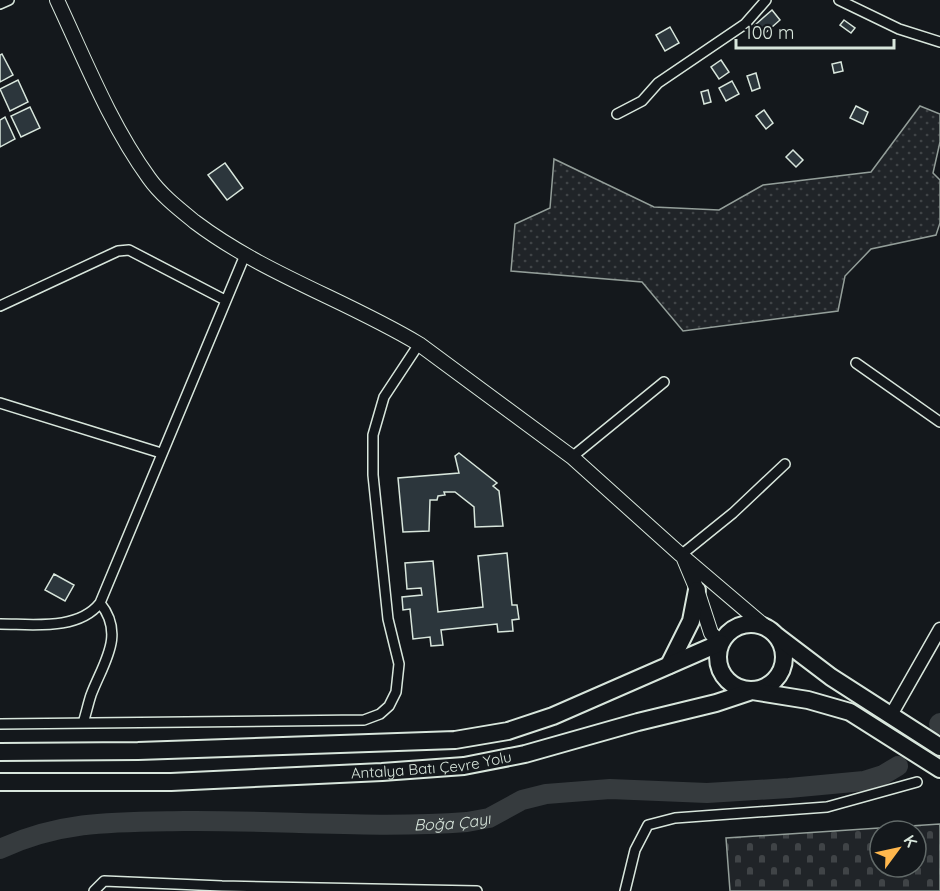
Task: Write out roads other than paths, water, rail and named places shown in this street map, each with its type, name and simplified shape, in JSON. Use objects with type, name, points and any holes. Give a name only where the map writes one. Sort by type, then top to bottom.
[{"type":"highway","points":[[669,665],[692,621],[697,590]]},
{"type":"highway","points":[[0,752],[138,751],[455,740],[508,731],[553,716],[720,643],[733,628],[748,624],[766,628],[831,677],[940,747]]},
{"type":"highway","points":[[720,643],[717,655],[721,673],[736,688],[752,691],[770,685],[777,679],[783,667],[784,654],[781,643],[775,635]]},
{"type":"highway","name":"Antalya Batı Çevre Yolu","points":[[0,782],[171,782],[464,766],[525,754],[638,722],[716,704],[752,691],[800,698],[850,712],[940,769]]},
{"type":"main road","points":[[57,0],[121,134],[150,180],[178,209],[244,255],[393,328],[419,344],[572,457],[681,555],[775,635]]},
{"type":"main road","points":[[681,555],[697,590],[711,633],[720,643]]},
{"type":"street","points":[[0,4],[9,0]]},
{"type":"street","points":[[617,114],[642,101],[658,83],[745,24],[766,0]]},
{"type":"street","points":[[839,0],[899,29],[940,42]]},
{"type":"street","points":[[0,306],[118,251],[129,249],[225,300]]},
{"type":"street","points":[[0,624],[64,623],[86,617],[100,603],[244,255]]},
{"type":"street","points":[[0,724],[364,720],[380,714],[389,706],[396,692],[399,664],[388,619],[373,475],[373,435],[384,397],[419,344]]},
{"type":"street","points":[[856,363],[940,422]]},
{"type":"street","points":[[572,457],[664,382]]},
{"type":"street","points":[[0,402],[161,453]]},
{"type":"street","points":[[681,555],[733,513],[785,464]]},
{"type":"street","points":[[83,723],[113,640],[113,626],[109,614],[100,603]]},
{"type":"street","points":[[891,716],[940,629]]},
{"type":"street","points":[[625,891],[635,850],[648,825],[675,818],[827,807],[917,782]]},
{"type":"street","points":[[94,891],[104,881],[222,888],[477,891]]},
{"type":"waterway","name":"Boğa Çayı","points":[[0,849],[45,833],[90,824],[219,821],[396,825],[467,822],[489,818],[522,800],[546,794],[610,789],[707,793],[789,788],[864,781],[883,775],[898,766]]}]
